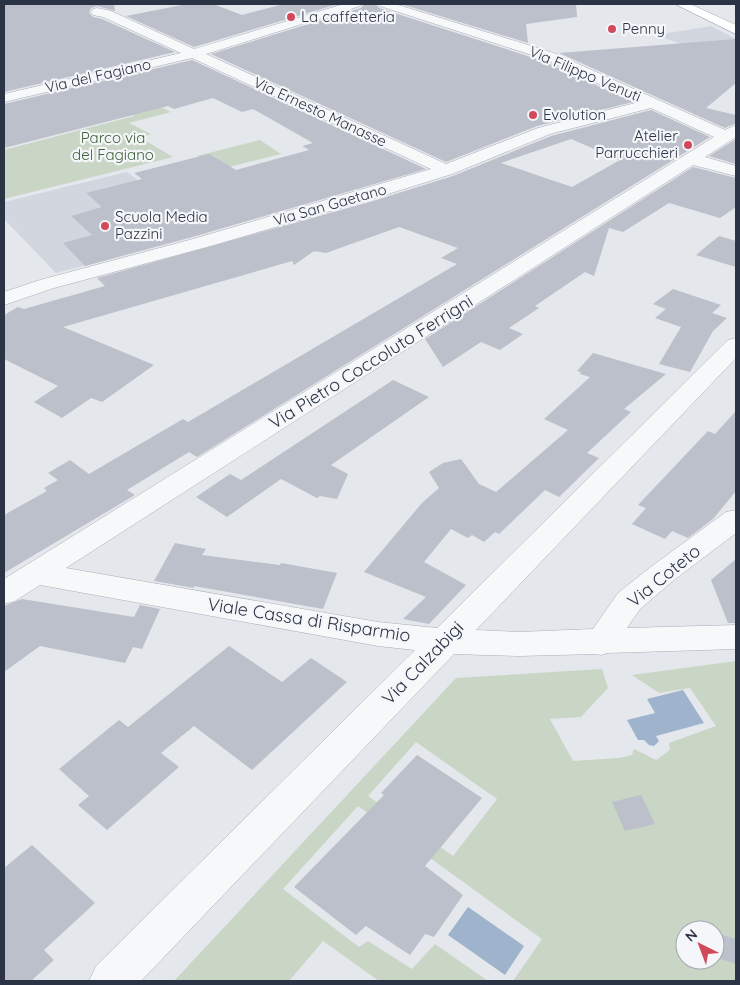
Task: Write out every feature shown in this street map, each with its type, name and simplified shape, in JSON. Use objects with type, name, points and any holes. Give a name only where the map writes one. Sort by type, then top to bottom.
[{"type":"main road","points":[[681,4],[736,30]]},
{"type":"main road","points":[[705,4],[736,18]]},
{"type":"street","name":"Via del Fagiano","points":[[4,98],[193,54],[356,4]]},
{"type":"street","name":"Via Filippo Venuti","points":[[384,4],[549,56],[654,103],[731,133]]},
{"type":"street","name":"Via del Fagiano","points":[[97,12],[107,14],[193,54]]},
{"type":"street","name":"Via Ernesto Manasse","points":[[193,54],[446,170]]},
{"type":"street","name":"Via San Gaetano","points":[[4,299],[47,284],[191,245],[446,170],[544,131],[654,103]]},
{"type":"street","name":"Via Pietro Coccoluto Ferrigni","points":[[4,593],[731,133]]},
{"type":"street","points":[[692,159],[736,171]]},
{"type":"street","name":"Via Calzabigi","points":[[111,981],[736,345]]},
{"type":"street","name":"Via Coteto","points":[[601,643],[629,601],[664,572],[736,519]]},
{"type":"street","name":"Viale Cassa di Risparmio","points":[[35,573],[378,634],[444,641],[519,644],[601,643],[736,637]]},
{"type":"shaded area","points":[[711,26],[736,39],[736,53],[712,56],[657,35]]},
{"type":"shaded area","name":"Scuola Media Pazzini","points":[[127,172],[208,233],[56,273],[4,219],[4,202]]},
{"type":"green space","name":"Parco via del Fagiano","points":[[127,91],[171,112],[129,123],[151,134],[141,138],[173,157],[4,199],[4,150],[134,116],[100,97]]},
{"type":"green space","points":[[260,140],[281,154],[217,170],[197,156]]},
{"type":"green space","points":[[736,661],[736,981],[513,981],[542,939],[358,806],[283,889],[359,947],[368,941],[412,969],[435,944],[488,981],[379,981],[323,941],[289,981],[174,981],[456,678],[602,669],[608,688],[581,717],[550,719],[573,761],[618,758],[632,755],[634,749],[656,760],[670,750],[669,743],[716,726],[690,688],[659,693],[632,675]],"holes":[[[416,742],[497,799],[453,856],[368,796]]]},
{"type":"water","points":[[683,690],[704,723],[656,736],[659,741],[654,746],[649,745],[644,740],[638,740],[627,720],[655,713],[647,699]]},
{"type":"water","points":[[468,907],[524,946],[505,975],[448,935]]},
{"type":"building","points":[[4,4],[114,4],[115,11],[97,6],[91,8],[89,13],[93,17],[102,19],[175,52],[4,92]]},
{"type":"building","points":[[187,4],[213,4],[242,15],[284,4],[338,4],[194,47],[126,16]]},
{"type":"building","points":[[364,4],[376,4],[379,8],[543,61],[633,102],[537,126],[446,162],[211,54],[361,8]]},
{"type":"building","points":[[401,4],[576,4],[577,17],[526,24],[528,43]]},
{"type":"building","points":[[736,39],[736,83],[706,108],[736,115],[736,123],[725,128],[559,53]]},
{"type":"building","points":[[192,60],[426,169],[85,266],[63,243],[92,235],[71,216],[102,207],[86,193],[142,179],[134,173],[209,154],[236,170],[309,150],[302,146],[313,143],[253,109],[242,112],[213,98],[174,109],[168,106],[4,148],[4,104]]},
{"type":"building","points":[[651,110],[710,137],[197,457],[189,452],[127,490],[135,495],[4,573],[4,515],[47,491],[44,488],[58,480],[48,473],[70,460],[89,474],[183,419],[188,422],[457,264],[441,258],[458,248],[399,227],[326,253],[314,251],[294,265],[292,261],[63,327],[154,365],[102,402],[91,398],[62,418],[34,402],[58,386],[4,359],[4,315],[18,307],[24,309],[105,286],[97,278],[373,201],[453,176],[551,136]],"holes":[[[571,139],[620,160],[572,187],[501,163]]]},
{"type":"building","points":[[736,139],[736,164],[709,156]]},
{"type":"building","points":[[693,167],[736,178],[736,207],[720,218],[669,203],[623,232],[609,228],[594,276],[585,272],[535,306],[539,308],[509,328],[523,334],[500,350],[481,342],[443,367],[425,339]]},
{"type":"building","points":[[719,236],[736,241],[736,267],[696,255]]},
{"type":"building","points":[[673,289],[721,305],[712,313],[727,318],[713,331],[690,372],[659,364],[681,327],[655,318],[666,309],[653,304]]},
{"type":"building","points":[[593,353],[666,374],[624,409],[631,412],[587,453],[599,458],[559,497],[545,490],[499,534],[495,532],[484,542],[472,535],[468,538],[451,529],[424,562],[466,585],[429,624],[403,619],[426,597],[364,572],[422,503],[439,488],[429,472],[443,463],[461,459],[479,484],[496,492],[568,430],[544,419],[590,377],[577,371]]},
{"type":"building","points":[[393,380],[429,397],[331,465],[348,474],[337,499],[320,496],[317,498],[281,479],[227,517],[196,497],[230,474],[241,480]]},
{"type":"building","points":[[736,411],[736,491],[713,519],[688,538],[672,531],[665,539],[632,524],[646,508],[638,505],[708,431],[715,434]]},
{"type":"building","points":[[175,543],[206,549],[202,555],[280,565],[281,563],[337,573],[323,609],[194,586],[194,588],[154,581]]},
{"type":"building","points":[[736,559],[736,623],[728,623],[711,580]]},
{"type":"building","points":[[22,599],[134,617],[140,605],[160,609],[142,649],[133,647],[125,663],[40,646],[4,672],[4,606]]},
{"type":"building","points":[[229,646],[282,682],[311,658],[347,682],[252,770],[194,726],[161,753],[179,767],[107,830],[78,805],[89,796],[59,769],[119,720],[128,727]]},
{"type":"building","points":[[417,755],[482,798],[425,866],[463,895],[434,937],[425,934],[410,955],[366,926],[356,935],[294,887],[384,795],[381,793]]},
{"type":"building","points":[[641,795],[655,824],[625,831],[612,802]]},
{"type":"building","points":[[32,845],[95,903],[44,950],[54,960],[31,981],[4,981],[4,868]]},
{"type":"building","points":[[725,936],[736,939],[736,964],[725,960]]},
{"type":"place","name":"La caffetteria","points":[[291,17]]},
{"type":"place","name":"Penny","points":[[612,29]]},
{"type":"place","name":"Evolution","points":[[533,115]]},
{"type":"place","name":"Atelier Parrucchieri","points":[[688,145]]},
{"type":"place","name":"Scuola Media Pazzini","points":[[105,226]]}]
